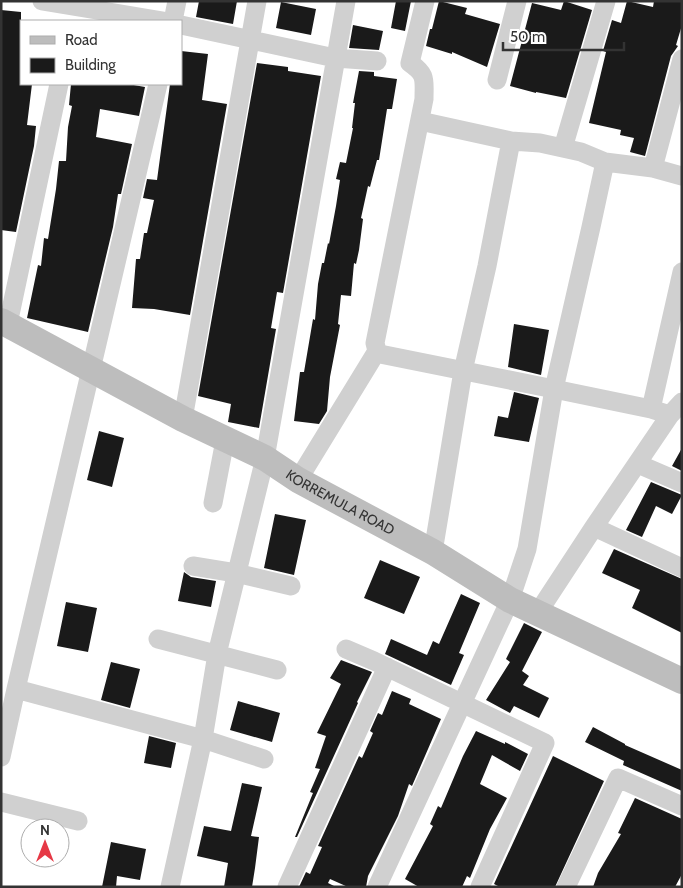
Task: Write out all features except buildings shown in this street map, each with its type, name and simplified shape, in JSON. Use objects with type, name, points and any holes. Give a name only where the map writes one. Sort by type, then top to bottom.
[{"type":"street","points":[[42,1],[75,10],[155,20]]},
{"type":"street","points":[[173,20],[177,1]]},
{"type":"street","points":[[183,419],[257,1]]},
{"type":"street","points":[[170,887],[203,739],[217,654],[265,458],[346,1]]},
{"type":"street","points":[[425,1],[410,63],[420,70],[424,79],[424,99],[375,343],[377,351],[380,354],[651,410],[676,409]]},
{"type":"street","points":[[497,80],[517,1]]},
{"type":"street","points":[[563,148],[606,1]]},
{"type":"street","points":[[182,25],[335,58],[377,61]]},
{"type":"street","points":[[653,168],[682,59]]},
{"type":"street","points":[[5,322],[60,85]]},
{"type":"street","points":[[1,756],[158,85]]},
{"type":"street","points":[[420,121],[511,141],[540,143],[581,152],[605,162],[653,168],[682,176]]},
{"type":"street","points":[[433,552],[463,371],[487,266],[511,141]]},
{"type":"street","points":[[378,887],[510,600],[527,549],[554,389],[605,162]]},
{"type":"street","points":[[651,410],[682,272]]},
{"type":"street","name":"KORREMULA ROAD","points":[[5,322],[183,419],[265,458],[298,480],[433,552],[510,600],[682,681]]},
{"type":"street","points":[[298,480],[377,351]]},
{"type":"street","points":[[537,614],[594,526],[676,409]]},
{"type":"street","points":[[213,503],[225,440]]},
{"type":"street","points":[[638,464],[682,483]]},
{"type":"street","points":[[594,526],[682,568]]},
{"type":"street","points":[[192,566],[236,573],[291,586]]},
{"type":"street","points":[[158,638],[277,670]]},
{"type":"street","points":[[346,649],[546,743],[480,887]]},
{"type":"street","points":[[287,887],[387,667]]},
{"type":"street","points":[[16,689],[203,739],[264,759]]},
{"type":"street","points":[[566,887],[618,778],[682,806]]},
{"type":"street","points":[[1,802],[78,821]]}]
